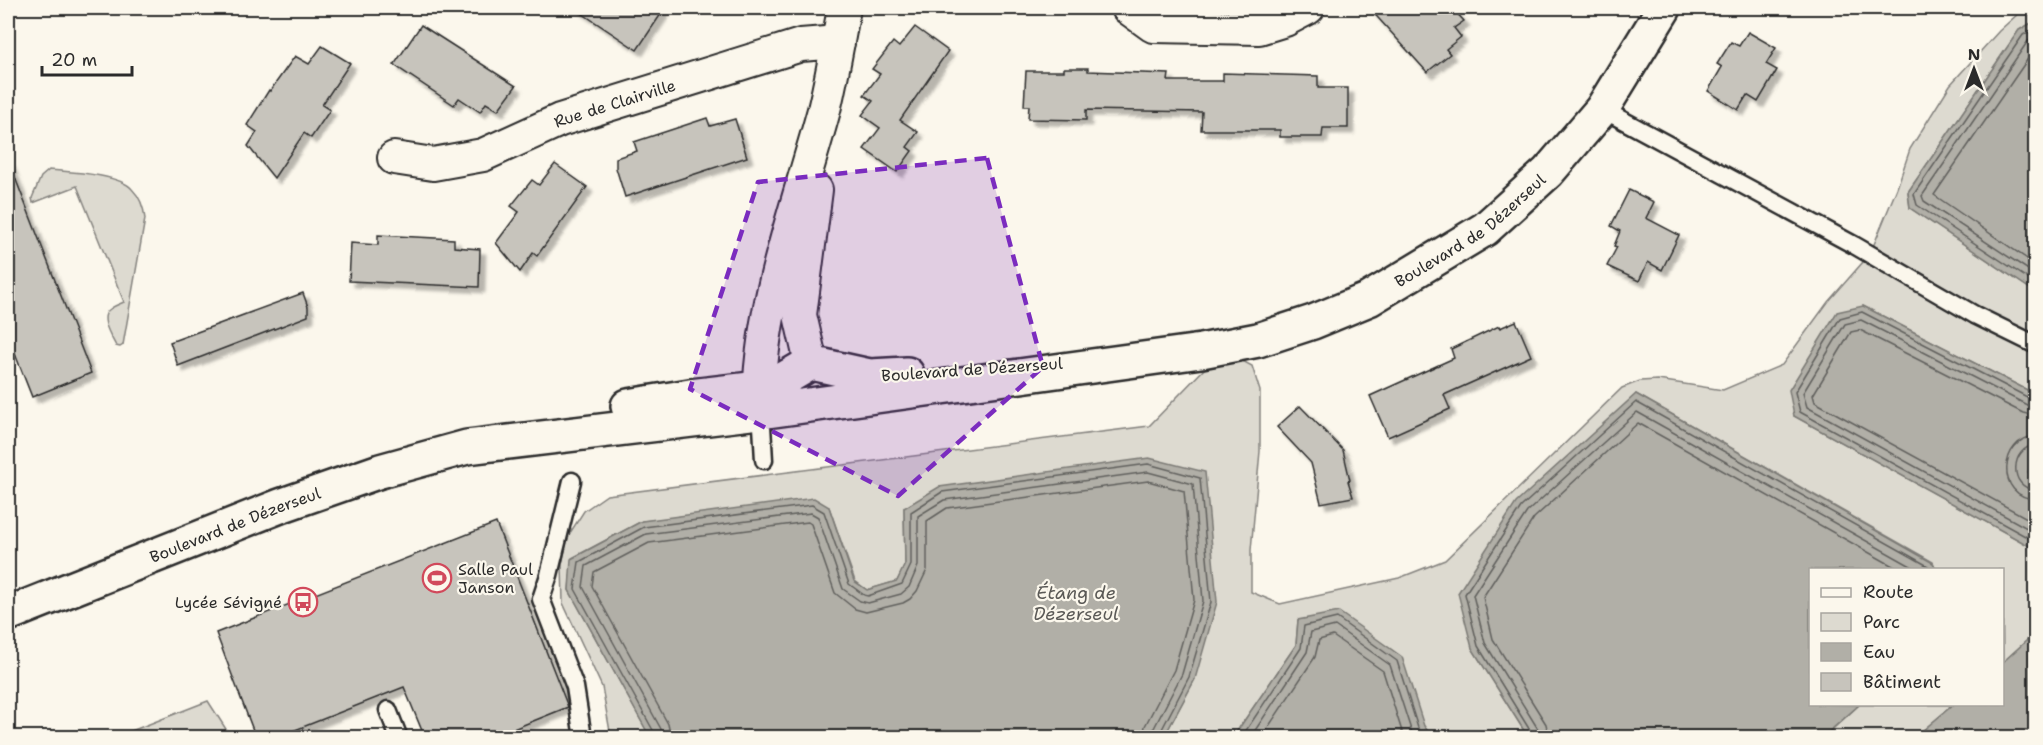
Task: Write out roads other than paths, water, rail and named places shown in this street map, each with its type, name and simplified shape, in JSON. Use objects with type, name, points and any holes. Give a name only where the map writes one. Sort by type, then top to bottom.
[{"type":"street","points":[[759,400],[763,336],[788,232],[824,109],[844,8]]},
{"type":"street","points":[[1128,8],[1153,26],[1259,28],[1285,20],[1308,8]]},
{"type":"street","name":"Boulevard de Dézerseul","points":[[8,614],[280,506],[381,471],[467,447],[759,400],[1202,351],[1258,339],[1313,322],[1369,299],[1485,229],[1548,172],[1602,109],[1664,8]]},
{"type":"street","name":"Rue de Clairville","points":[[394,158],[433,164],[483,155],[560,120],[801,45],[838,42]]},
{"type":"street","points":[[811,363],[800,315],[824,109]]},
{"type":"street","name":"Boulevard de Dézerseul","points":[[759,400],[784,379],[811,363],[870,376],[1014,367],[1202,351]]},
{"type":"lane","points":[[1602,109],[1854,245],[1975,315],[2036,345]]},
{"type":"lane","points":[[759,400],[764,460]]},
{"type":"lane","points":[[572,481],[549,576],[541,599],[575,687],[583,738]]},
{"type":"lane","points":[[388,710],[399,738]]},
{"type":"water","points":[[2035,21],[2035,292],[1910,208],[1908,192],[2019,30]]},
{"type":"water","points":[[1863,306],[2035,394],[2035,452],[2028,472],[2035,479],[2035,549],[1794,416],[1789,390],[1837,312]]},
{"type":"water","points":[[1636,394],[1933,563],[1936,568],[1809,568],[1809,706],[1858,706],[1823,737],[1528,737],[1472,648],[1458,593],[1516,503]]},
{"type":"water","name":"Étang de Dézerseul","points":[[1149,458],[1205,472],[1217,602],[1195,679],[1164,737],[650,737],[569,590],[571,559],[642,521],[814,498],[829,507],[854,581],[867,590],[897,581],[905,564],[904,508],[939,487]]},
{"type":"water","points":[[1339,612],[1402,657],[1424,726],[1432,737],[1233,737],[1296,645],[1298,620]]},
{"type":"water","points":[[2035,633],[2035,737],[1915,737],[1952,706],[2004,706],[2004,661]]},
{"type":"place","name":"Salle Paul Janson","points":[[437,578]]},
{"type":"place","name":"Lycée Sévigné","points":[[303,602]]}]
